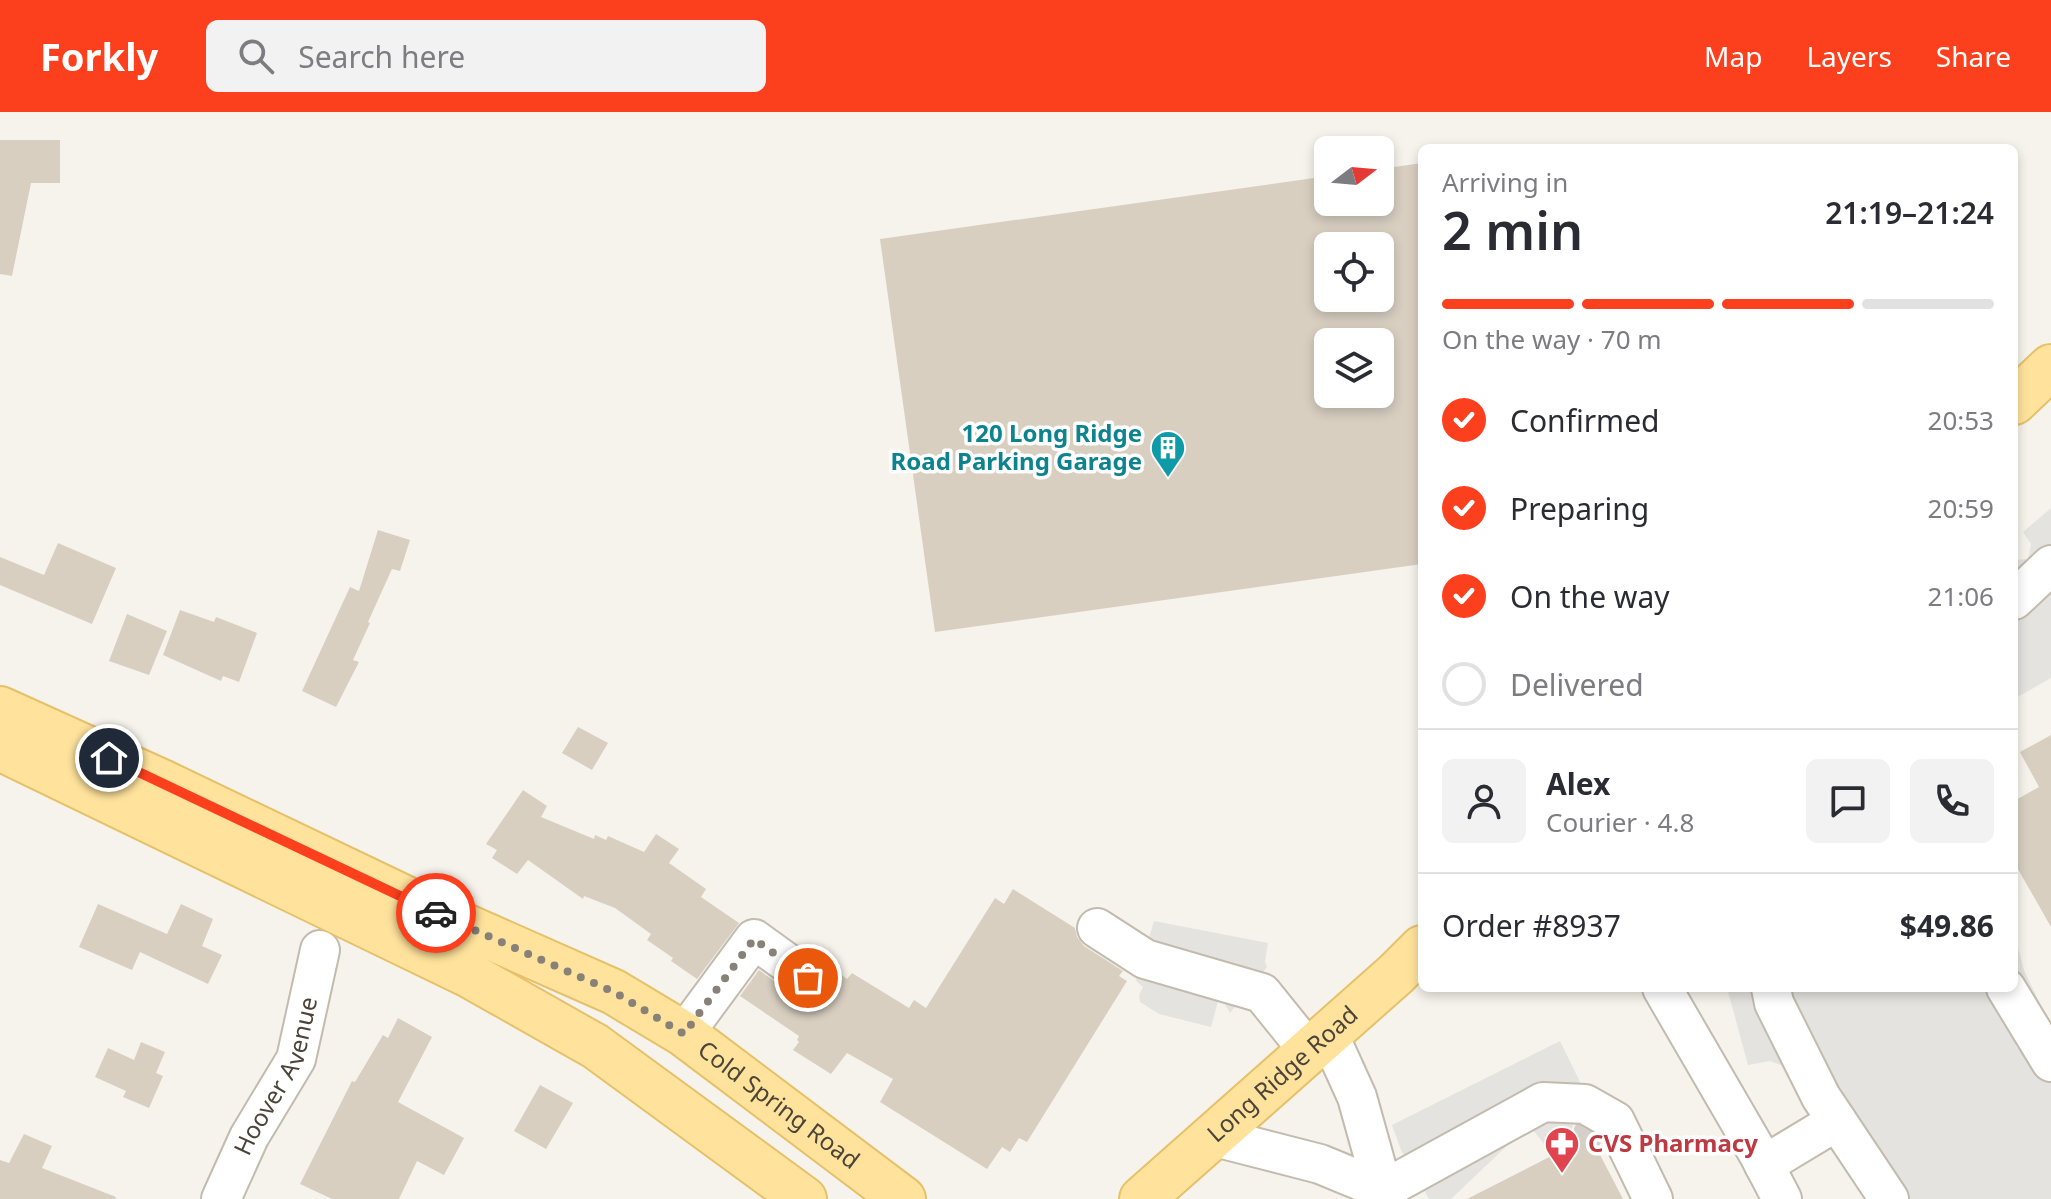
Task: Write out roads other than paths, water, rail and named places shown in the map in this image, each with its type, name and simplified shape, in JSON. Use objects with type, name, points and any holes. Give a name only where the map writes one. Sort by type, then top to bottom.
[{"type":"main road","points":[[2018,398],[2051,367]]},
{"type":"main road","name":"Cold Spring Road","points":[[0,709],[164,783],[442,916],[614,992],[684,1034],[903,1199]]},
{"type":"main road","points":[[0,748],[471,976],[595,1046],[804,1199]]},
{"type":"main road","name":"Long Ridge Road","points":[[1142,1199],[1418,952]]},
{"type":"street","points":[[2018,596],[2051,565]]},
{"type":"street","points":[[1097,928],[1145,959],[1262,993],[1318,1041],[1357,1097],[1385,1195]]},
{"type":"street","points":[[684,1034],[754,939],[808,978]]},
{"type":"street","name":"Hoover Avenue","points":[[221,1199],[249,1137],[296,1059],[320,950]]},
{"type":"street","points":[[1664,992],[1782,1199]]},
{"type":"street","points":[[1772,992],[1774,1003],[1821,1097],[1889,1199]]},
{"type":"street","points":[[2008,992],[2051,1062]]},
{"type":"street","points":[[1385,1195],[1543,1102],[1585,1104],[1653,1199]]},
{"type":"street","points":[[1764,1165],[1837,1121]]},
{"type":"street","points":[[1211,1136],[1320,1164],[1385,1195]]},
{"type":"tunnel","points":[[1575,1127],[1602,1136]]},
{"type":"place","name":"120 Long Ridge Road Parking Garage","points":[[1168,479]]},
{"type":"place","name":"CVS Pharmacy","points":[[1562,1175]]}]
